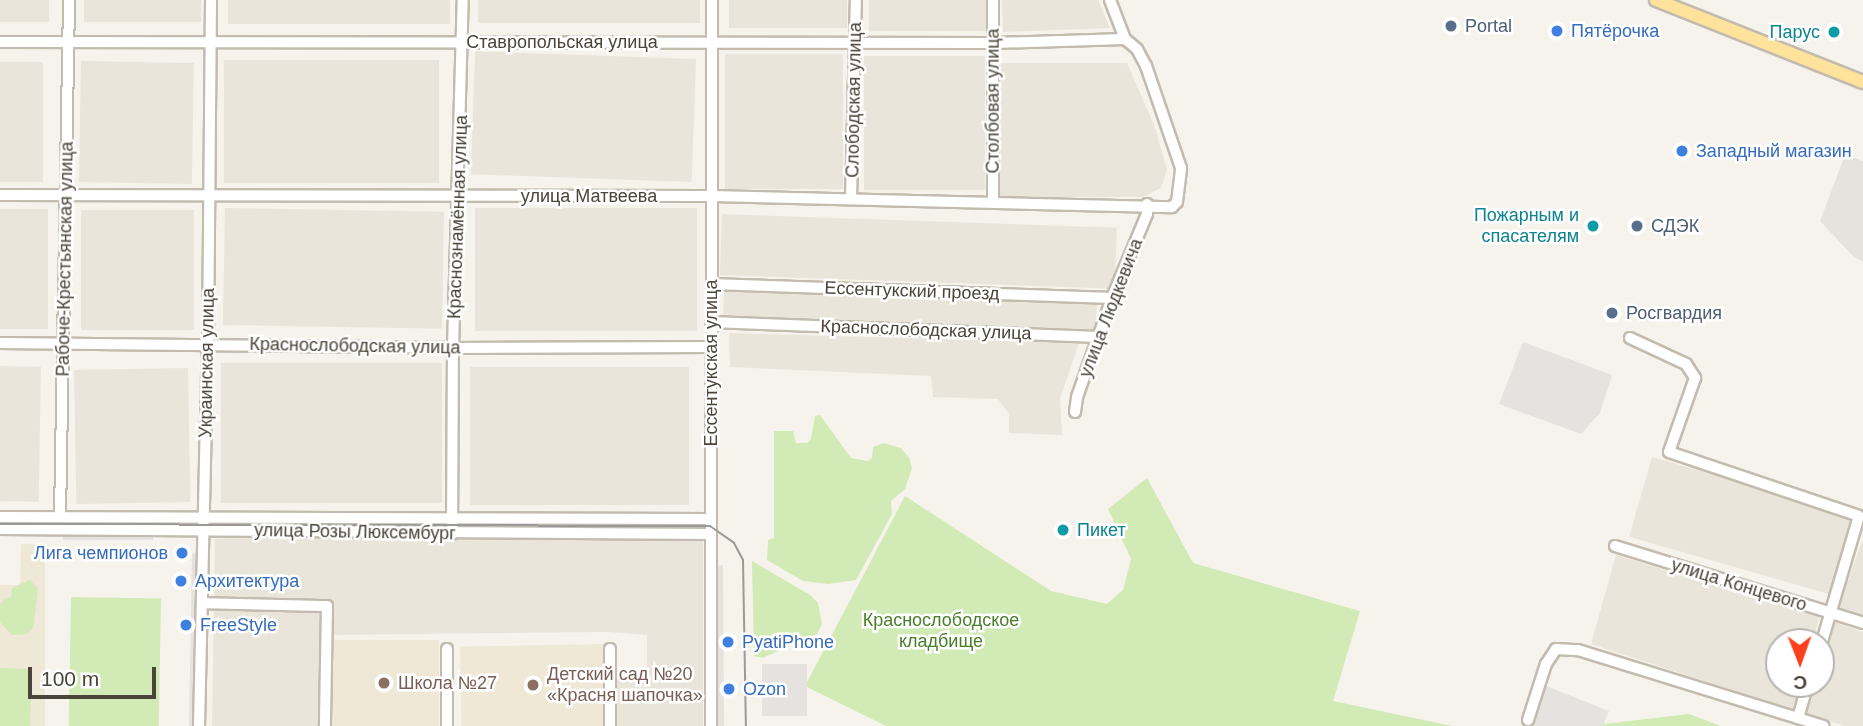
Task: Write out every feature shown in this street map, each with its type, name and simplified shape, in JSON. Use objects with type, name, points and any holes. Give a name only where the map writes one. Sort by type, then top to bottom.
[{"type":"main road","points":[[1656,0],[1863,82]]},
{"type":"street","name":"Рабоче-Крестьянская улица","points":[[60,517],[69,0]]},
{"type":"street","name":"Украинская улица","points":[[199,726],[213,42],[211,0]]},
{"type":"street","name":"Краснознамённая улица","points":[[452,534],[453,348],[460,195],[463,0]]},
{"type":"street","name":"Ессентукская улица","points":[[710,726],[712,0]]},
{"type":"street","name":"Слободская улица","points":[[852,199],[856,0]]},
{"type":"street","name":"Столбовая улица","points":[[993,0],[993,201]]},
{"type":"street","points":[[1110,0],[1125,39]]},
{"type":"street","name":"Ставропольская улица","points":[[0,42],[993,43],[1125,39]]},
{"type":"street","name":"улица Матвеева","points":[[0,195],[712,196],[1147,204],[1172,207],[1177,202],[1181,168],[1146,66],[1137,48],[1125,39]]},
{"type":"street","name":"улица Людкевича","points":[[1075,412],[1077,397],[1112,298],[1147,215],[1147,204]]},
{"type":"street","name":"Ессентукский проезд","points":[[712,284],[1112,298]]},
{"type":"street","name":"Краснослободская улица","points":[[710,321],[1099,337]]},
{"type":"street","points":[[1630,338],[1686,364],[1695,378],[1669,453],[1861,515],[1826,628]]},
{"type":"street","name":"Краснослободская улица","points":[[0,343],[453,348],[710,346]]},
{"type":"street","name":"улица Розы Люксембург","points":[[0,517],[710,519]]},
{"type":"street","name":"улица Розы Люксембург","points":[[0,529],[710,534]]},
{"type":"street","name":"улица Концевого","points":[[1615,546],[1863,623]]},
{"type":"street","points":[[202,603],[327,606],[325,726]]},
{"type":"street","points":[[447,649],[447,726]]},
{"type":"street","points":[[610,649],[610,726]]},
{"type":"street","points":[[1528,720],[1546,664],[1556,649],[1578,650],[1824,726]]},
{"type":"street","points":[[1798,718],[1804,698]]},
{"type":"shaded area","points":[[0,0],[49,0],[49,22],[0,22]]},
{"type":"shaded area","points":[[84,0],[201,0],[201,22],[84,22]]},
{"type":"shaded area","points":[[228,0],[450,0],[450,24],[228,24]]},
{"type":"shaded area","points":[[478,0],[700,0],[700,23],[478,23]]},
{"type":"shaded area","points":[[729,0],[847,0],[847,28],[729,28]]},
{"type":"shaded area","points":[[869,0],[986,0],[986,31],[869,31]]},
{"type":"shaded area","points":[[1002,0],[1098,0],[1110,28],[1003,32]]},
{"type":"shaded area","points":[[475,51],[696,59],[692,182],[471,174]]},
{"type":"shaded area","points":[[725,54],[843,54],[843,189],[725,189]]},
{"type":"shaded area","points":[[864,56],[985,56],[985,190],[864,190]]},
{"type":"shaded area","points":[[224,60],[439,60],[439,183],[224,183]]},
{"type":"shaded area","points":[[81,61],[194,63],[192,184],[79,182]]},
{"type":"shaded area","points":[[0,62],[43,62],[43,182],[0,182]]},
{"type":"shaded area","points":[[998,63],[1127,63],[1155,127],[1167,170],[1161,188],[1142,197],[998,197]]},
{"type":"shaded area","points":[[1845,155],[1863,161],[1863,262],[1854,257],[1820,221]]},
{"type":"shaded area","points":[[225,208],[444,212],[442,329],[223,325]]},
{"type":"shaded area","points":[[475,208],[697,208],[697,331],[475,331]]},
{"type":"shaded area","points":[[0,209],[48,209],[48,329],[0,329]]},
{"type":"shaded area","points":[[81,210],[194,210],[194,330],[81,330]]},
{"type":"shaded area","points":[[722,214],[1117,228],[1115,289],[720,275]]},
{"type":"shaded area","points":[[724,290],[1097,303],[1096,331],[723,318]]},
{"type":"shaded area","points":[[729,333],[1079,343],[1060,399],[1062,435],[1009,433],[1009,414],[998,399],[933,397],[931,376],[730,367]]},
{"type":"shaded area","points":[[1523,342],[1612,375],[1600,413],[1581,434],[1499,404]]},
{"type":"shaded area","points":[[221,363],[442,363],[442,503],[221,503]]},
{"type":"shaded area","points":[[0,366],[41,367],[39,502],[0,501]]},
{"type":"shaded area","points":[[470,367],[689,367],[689,505],[470,505]]},
{"type":"shaded area","points":[[188,368],[190,502],[76,504],[74,370]]},
{"type":"shaded area","points":[[1652,457],[1856,515],[1833,595],[1629,537]]},
{"type":"shaded area","points":[[63,534],[153,534],[153,540],[63,540]]},
{"type":"shaded area","points":[[414,534],[703,538],[703,726],[617,726],[616,671],[647,672],[647,635],[610,632],[323,635],[323,726],[212,726],[215,539]]},
{"type":"shaded area","points":[[1863,539],[1863,619],[1837,611]]},
{"type":"shaded area","points":[[21,544],[45,544],[45,726],[0,726],[0,585],[20,585]]},
{"type":"shaded area","points":[[196,552],[194,726],[189,726],[192,554]]},
{"type":"shaded area","points":[[1616,555],[1819,617],[1816,628],[1765,628],[1765,698],[1797,698],[1794,710],[1591,644]]},
{"type":"shaded area","points":[[723,565],[724,726],[715,726],[711,636],[716,566]]},
{"type":"shaded area","points":[[1831,621],[1863,632],[1863,726],[1845,726],[1802,712],[1806,698],[1835,698],[1835,628],[1829,628]]},
{"type":"shaded area","name":"Школа №27","points":[[328,640],[439,640],[439,726],[328,726]]},
{"type":"shaded area","name":"Детский сад №20 «Красня шапочка»","points":[[606,644],[607,726],[461,726],[460,647]]},
{"type":"shaded area","points":[[762,664],[807,664],[807,716],[762,716]]},
{"type":"shaded area","points":[[1544,685],[1609,711],[1603,726],[1528,726]]},
{"type":"green space","points":[[820,415],[851,458],[868,461],[872,458],[873,447],[884,443],[901,448],[909,458],[912,468],[905,489],[891,501],[892,514],[856,580],[828,584],[803,581],[767,560],[768,540],[774,538],[774,431],[793,431],[796,443],[807,443],[811,439],[815,416]]},
{"type":"green space","name":"Краснослободское кладбище","points":[[1147,478],[1193,563],[1360,611],[1333,701],[1452,726],[886,726],[805,686],[905,496],[1051,591],[1107,604],[1123,590],[1131,559],[1108,509]]},
{"type":"green space","points":[[752,561],[810,595],[818,603],[822,624],[817,634],[762,658],[754,656]]},
{"type":"green space","points":[[30,580],[38,589],[33,628],[27,634],[12,635],[0,622],[0,605],[5,598],[11,597],[12,588]]},
{"type":"green space","points":[[71,597],[161,599],[159,726],[69,726]]},
{"type":"green space","points":[[0,668],[32,669],[30,726],[0,726]]},
{"type":"green space","points":[[1689,714],[1721,726],[1587,726]]},
{"type":"tram line","points":[[0,524],[710,526],[734,543],[743,560],[746,726]]},
{"type":"place","name":"Portal","points":[[1451,26]]},
{"type":"place","name":"Пятёрочка","points":[[1557,31]]},
{"type":"place","name":"Парус","points":[[1834,32]]},
{"type":"place","name":"Западный магазин","points":[[1682,151]]},
{"type":"place","name":"Пожарным и спасателям","points":[[1593,226]]},
{"type":"place","name":"СДЭК","points":[[1637,226]]},
{"type":"place","name":"Росгвардия","points":[[1612,313]]},
{"type":"place","name":"Пикет","points":[[1063,530]]},
{"type":"place","name":"Лига чемпионов","points":[[182,553]]},
{"type":"place","name":"Архитектура","points":[[181,581]]},
{"type":"place","name":"FreeStyle","points":[[186,625]]},
{"type":"place","name":"PyatiPhone","points":[[728,642]]},
{"type":"place","name":"Школа №27","points":[[384,683]]},
{"type":"place","name":"Детский сад №20 «Красня шапочка»","points":[[533,685]]},
{"type":"place","name":"Ozon","points":[[729,689]]}]
